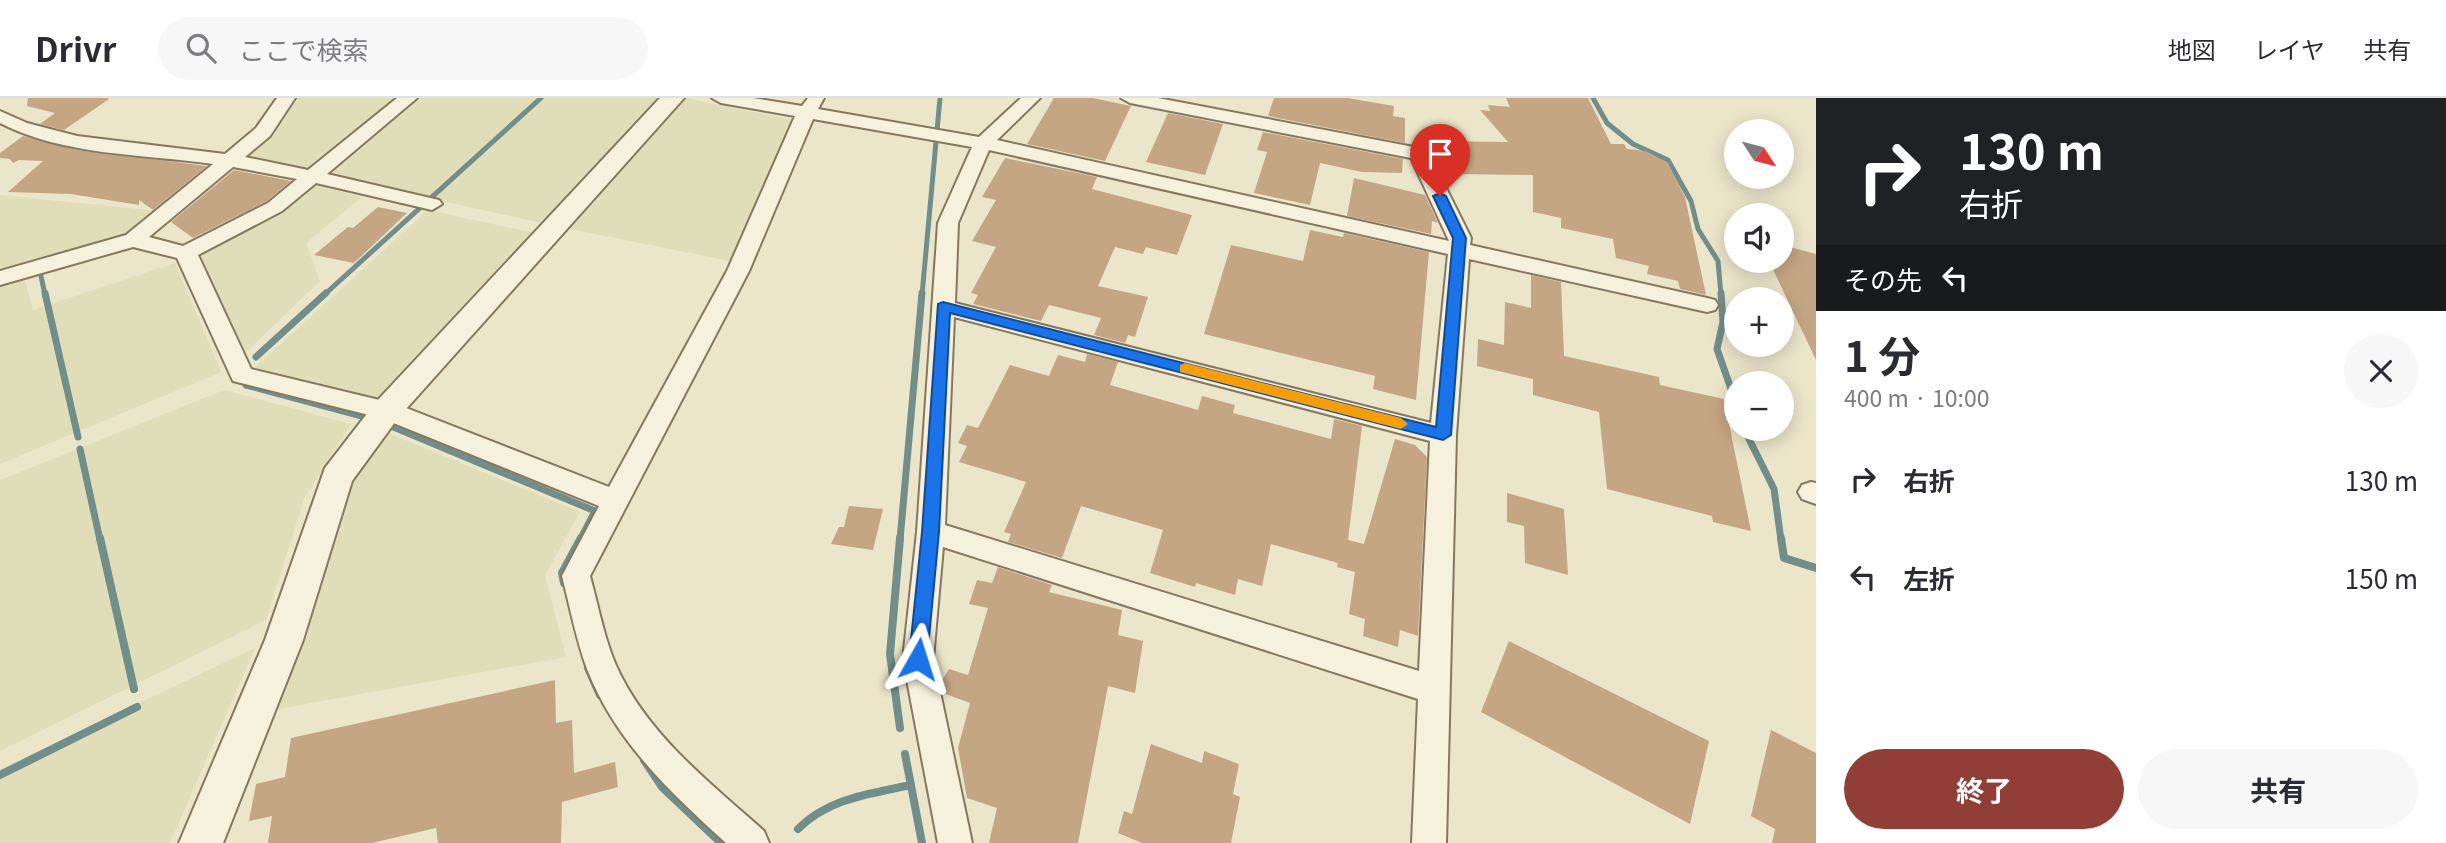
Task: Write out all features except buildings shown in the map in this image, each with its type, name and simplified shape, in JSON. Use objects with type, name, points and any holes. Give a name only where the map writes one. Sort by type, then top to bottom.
[{"type":"street","points":[[0,278],[133,240],[262,132],[286,98]]},
{"type":"street","points":[[133,240],[186,253],[275,207],[408,98]]},
{"type":"street","points":[[201,843],[284,640],[337,477],[387,410],[673,98]]},
{"type":"street","points":[[721,98],[812,106],[919,132],[971,141],[1707,305]]},
{"type":"street","points":[[956,843],[918,659],[931,532],[948,222],[971,141],[1031,98]]},
{"type":"street","points":[[1130,98],[1235,108],[1419,154],[1460,238],[1443,435],[1429,843]]},
{"type":"street","points":[[752,843],[655,754],[621,707],[607,681],[576,576],[618,502],[738,271],[812,106]]},
{"type":"street","points":[[0,116],[13,125],[51,136],[229,160],[427,203]]},
{"type":"street","points":[[186,253],[242,375],[387,410],[618,502]]},
{"type":"street","points":[[943,307],[1443,435]]},
{"type":"street","points":[[931,532],[1434,690]]},
{"type":"shaded area","points":[[295,98],[399,98],[307,172],[238,158]]},
{"type":"shaded area","points":[[416,98],[659,98],[542,223],[321,175]]},
{"type":"shaded area","points":[[686,98],[793,120],[730,261],[565,228]]},
{"type":"shaded area","points":[[310,184],[362,197],[306,243],[320,281],[245,353],[197,253]]},
{"type":"shaded area","points":[[0,195],[159,211],[132,233],[5,269],[0,267]]},
{"type":"shaded area","points":[[428,210],[534,233],[382,399],[252,370]]},
{"type":"shaded area","points":[[175,263],[221,372],[0,464],[0,285],[24,278],[33,310]]},
{"type":"shaded area","points":[[224,390],[351,424],[304,499],[266,620],[0,751],[0,480]]},
{"type":"shaded area","points":[[381,430],[580,512],[545,575],[566,657],[278,709],[344,482]]},
{"type":"shaded area","points":[[255,648],[170,843],[0,843],[0,769]]},
{"type":"waterway","points":[[324,295],[541,98]]},
{"type":"waterway","points":[[922,295],[940,98]]},
{"type":"waterway","points":[[1593,98],[1607,123],[1633,144],[1668,160],[1691,201],[1698,229],[1718,261],[1721,295]]},
{"type":"waterway","points":[[41,276],[45,295]]},
{"type":"waterway","points":[[45,293],[78,437]]},
{"type":"waterway","points":[[256,357],[326,293]]},
{"type":"waterway","points":[[900,540],[922,293]]},
{"type":"waterway","points":[[1721,293],[1723,322],[1717,349],[1725,371]]},
{"type":"waterway","points":[[246,385],[362,416]]},
{"type":"waterway","points":[[391,426],[595,511],[580,540]]},
{"type":"waterway","points":[[1750,441],[1774,489],[1781,540]]},
{"type":"waterway","points":[[80,449],[100,540]]},
{"type":"waterway","points":[[100,538],[134,689]]},
{"type":"waterway","points":[[564,583],[562,573],[581,538]]},
{"type":"waterway","points":[[900,538],[890,654],[900,728]]},
{"type":"waterway","points":[[1781,538],[1784,558],[1816,568]]},
{"type":"waterway","points":[[588,668],[600,695]]},
{"type":"waterway","points":[[0,775],[137,707]]},
{"type":"waterway","points":[[905,754],[911,785]]},
{"type":"waterway","points":[[644,760],[662,787],[721,843]]},
{"type":"waterway","points":[[798,829],[823,810],[837,804],[911,785]]},
{"type":"waterway","points":[[911,785],[922,843]]},
{"type":"slow traffic","points":[[1185,369],[1401,424]]},
{"type":"route","points":[[918,659],[931,532],[943,307],[1443,435],[1460,238],[1440,196]]}]
